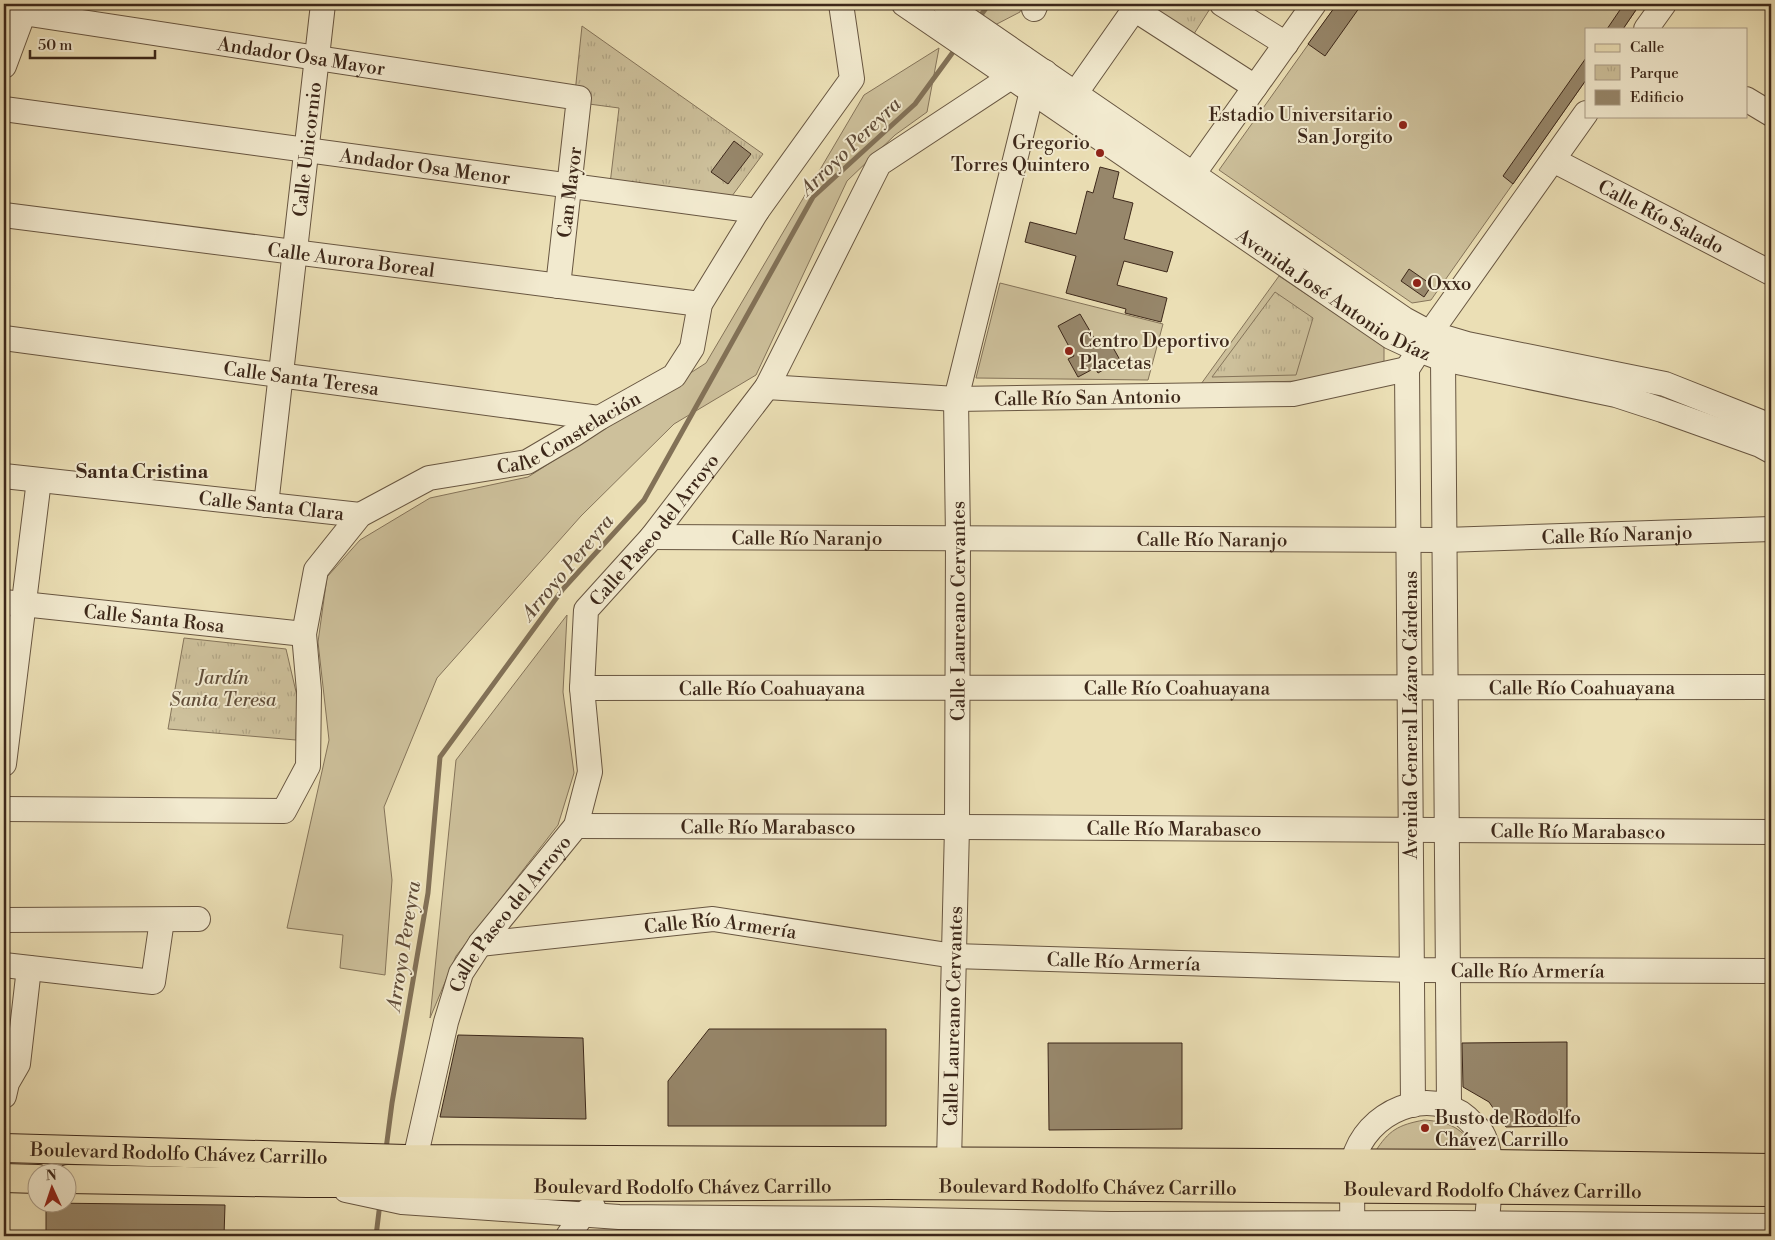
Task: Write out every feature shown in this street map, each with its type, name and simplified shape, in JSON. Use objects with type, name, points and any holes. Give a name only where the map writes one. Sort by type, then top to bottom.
[{"type":"main road","name":"Boulevard Rodolfo Chávez Carrillo","points":[[4,1148],[348,1177]]},
{"type":"main road","name":"Boulevard Rodolfo Chávez Carrillo","points":[[407,1176],[618,1160],[949,1162],[1353,1177],[1488,1191],[1771,1192]]},
{"type":"main road","name":"Boulevard Rodolfo Chávez Carrillo","points":[[407,1176],[619,1187],[889,1186],[1353,1177],[1490,1164],[1771,1168]]},
{"type":"main road","points":[[348,1177],[407,1176]]},
{"type":"main road","name":"Boulevard Rodolfo Chávez Carrillo","points":[[78,1179],[307,1183],[348,1177]]},
{"type":"main road","name":"Boulevard Rodolfo Chávez Carrillo","points":[[4,1178],[28,1179]]},
{"type":"street","name":"Calle Unicornio","points":[[266,505],[323,4]]},
{"type":"street","name":"Calle Constelación","points":[[4,809],[284,811],[308,766],[310,691],[304,634],[316,570],[360,515],[428,478],[528,462],[599,418],[674,376],[692,348],[700,304],[757,211],[852,79],[841,4]]},
{"type":"street","name":"Avenida José Antonio Díaz","points":[[904,4],[984,58],[1017,67]]},
{"type":"street","points":[[1222,4],[1286,44]]},
{"type":"street","points":[[1187,184],[1314,4]]},
{"type":"street","points":[[1647,28],[1664,4]]},
{"type":"street","name":"Avenida José Antonio Díaz","points":[[949,6],[992,36],[1017,67],[1187,184],[1404,319],[1419,350],[1467,344],[1666,384],[1771,426]]},
{"type":"street","points":[[1075,94],[1136,6],[1255,87]]},
{"type":"street","name":"Andador Osa Mayor","points":[[18,8],[317,58],[579,98]]},
{"type":"street","points":[[4,66],[18,8]]},
{"type":"street","name":"Calle Paseo del Arroyo","points":[[407,1176],[446,1022],[461,973],[480,944],[576,826],[590,772],[582,688],[586,610],[652,537],[768,387],[879,164],[1017,67]]},
{"type":"street","name":"Avenida José Antonio Díaz","points":[[1039,82],[1075,94],[1187,184]]},
{"type":"street","name":"Calle Laureano Cervantes","points":[[949,1162],[958,827],[956,398],[1039,82]]},
{"type":"street","name":"Can Mayor","points":[[558,286],[579,98]]},
{"type":"street","points":[[1748,100],[1771,114]]},
{"type":"street","name":"Andador Osa Menor","points":[[4,109],[757,211]]},
{"type":"street","points":[[1443,359],[1419,350],[1585,114]]},
{"type":"street","name":"Calle Río Salado","points":[[1553,160],[1771,273]]},
{"type":"street","name":"Calle Aurora Boreal","points":[[4,215],[700,304]]},
{"type":"street","name":"Calle Santa Teresa","points":[[4,338],[599,418]]},
{"type":"street","name":"Calle Río San Antonio","points":[[768,387],[956,398],[1293,394],[1419,350]]},
{"type":"street","name":"Avenida General Lázaro Cárdenas","points":[[1413,1105],[1408,540],[1419,350]]},
{"type":"street","name":"Avenida José Antonio Díaz","points":[[1443,359],[1616,395],[1760,445],[1771,451]]},
{"type":"street","name":"Avenida General Lázaro Cárdenas","points":[[1443,359],[1449,1106]]},
{"type":"street","name":"Calle Santa Clara","points":[[4,476],[360,515]]},
{"type":"street","points":[[4,751],[14,603],[39,480]]},
{"type":"street","name":"Calle Río Naranjo","points":[[652,537],[1445,540],[1771,529]]},
{"type":"street","name":"Calle Santa Rosa","points":[[14,603],[304,634]]},
{"type":"street","name":"Calle Río Coahuayana","points":[[582,688],[1771,687]]},
{"type":"street","name":"Calle Río Marabasco","points":[[576,826],[1771,832]]},
{"type":"street","points":[[4,920],[198,919]]},
{"type":"street","name":"Calle Río Armería","points":[[480,944],[713,919],[954,956],[1412,970],[1771,971]]},
{"type":"street","points":[[4,965],[153,982],[162,920]]},
{"type":"street","points":[[4,1096],[7,1083],[18,1064],[30,968]]},
{"type":"street","points":[[1352,1224],[1353,1177],[1356,1152],[1364,1136],[1380,1119],[1402,1107],[1426,1103],[1449,1106],[1469,1118],[1484,1136],[1490,1164],[1486,1224]]},
{"type":"street","points":[[618,1160],[620,1217]]},
{"type":"street","points":[[407,1176],[584,1214],[869,1228],[1110,1230],[1352,1224],[1771,1226]]},
{"type":"street","points":[[568,1236],[584,1214],[619,1187]]},
{"type":"green space","points":[[966,4],[1022,4],[1020,12],[995,25]]},
{"type":"green space","points":[[1145,4],[1213,4],[1192,37]]},
{"type":"green space","name":"Estadio Universitario San Jorgito","points":[[1337,4],[1640,4],[1624,28],[1585,28],[1585,81],[1431,300],[1412,303],[1219,170]]},
{"type":"green space","points":[[582,26],[763,154],[729,200],[610,184],[619,108],[574,102]]},
{"type":"green space","points":[[939,48],[927,112],[895,135],[847,181],[756,375],[674,424],[581,516],[437,678],[384,807],[392,880],[385,975],[340,968],[343,935],[287,928],[329,740],[318,642],[327,577],[360,540],[430,498],[528,477],[706,363],[864,95]]},
{"type":"green space","points":[[1279,276],[1384,346],[1384,362],[1301,381],[1201,384]]},
{"type":"green space","name":"Centro Deportivo Placetas","points":[[1000,283],[1163,324],[1148,380],[976,378]]},
{"type":"green space","points":[[1275,292],[1313,318],[1296,375],[1212,377]]},
{"type":"green space","points":[[567,615],[563,692],[574,773],[558,825],[456,956],[430,1018],[456,760]]},
{"type":"green space","name":"Jardín Santa Teresa","points":[[184,638],[286,649],[297,696],[296,740],[168,729]]},
{"type":"green space","points":[[1424,1120],[1442,1122],[1455,1128],[1472,1143],[1477,1151],[1375,1152],[1385,1138],[1395,1130],[1407,1124]]},
{"type":"building","points":[[1337,4],[1362,4],[1325,56],[1308,44]]},
{"type":"building","points":[[1624,4],[1640,4],[1624,28],[1608,28]]},
{"type":"building","points":[[1585,59],[1585,81],[1513,184],[1503,176]]},
{"type":"building","points":[[734,141],[751,154],[728,184],[711,172]]},
{"type":"building","points":[[1100,167],[1119,172],[1113,198],[1133,203],[1124,239],[1173,252],[1167,272],[1124,261],[1117,285],[1167,298],[1161,322],[1125,313],[1126,309],[1066,293],[1076,256],[1025,242],[1030,222],[1076,234],[1087,191],[1093,193]]},
{"type":"building","name":"Oxxo","points":[[1409,269],[1432,285],[1424,297],[1401,281]]},
{"type":"building","points":[[1080,314],[1097,343],[1107,337],[1120,360],[1098,373],[1095,368],[1078,377],[1068,359],[1074,356],[1058,326]]},
{"type":"building","points":[[709,1029],[886,1029],[886,1126],[668,1126],[668,1081]]},
{"type":"building","points":[[458,1035],[583,1038],[586,1119],[440,1117]]},
{"type":"building","points":[[1567,1042],[1567,1126],[1506,1127],[1489,1102],[1463,1087],[1462,1043]]},
{"type":"building","points":[[1048,1043],[1182,1043],[1182,1129],[1049,1130]]},
{"type":"building","points":[[78,1203],[225,1205],[224,1236],[46,1236],[46,1212],[78,1212]]},
{"type":"waterway","name":"Arroyo Pereyra","points":[[978,19],[989,4]]},
{"type":"waterway","name":"Arroyo Pereyra","points":[[386,1149],[392,1103],[428,893],[440,757],[563,589],[644,500],[813,197],[915,104],[956,48]]},
{"type":"waterway","name":"Arroyo Pereyra","points":[[376,1236],[380,1203]]},
{"type":"place","name":"Estadio Universitario San Jorgito","points":[[1403,125]]},
{"type":"place","name":"Gregorio Torres Quintero","points":[[1100,153]]},
{"type":"place","name":"Oxxo","points":[[1417,283]]},
{"type":"place","name":"Centro Deportivo Placetas","points":[[1069,351]]},
{"type":"place","name":"Busto de Rodolfo Chávez Carrillo","points":[[1425,1128]]},
{"type":"district","name":"Santa Cristina","points":[[142,471]]}]
